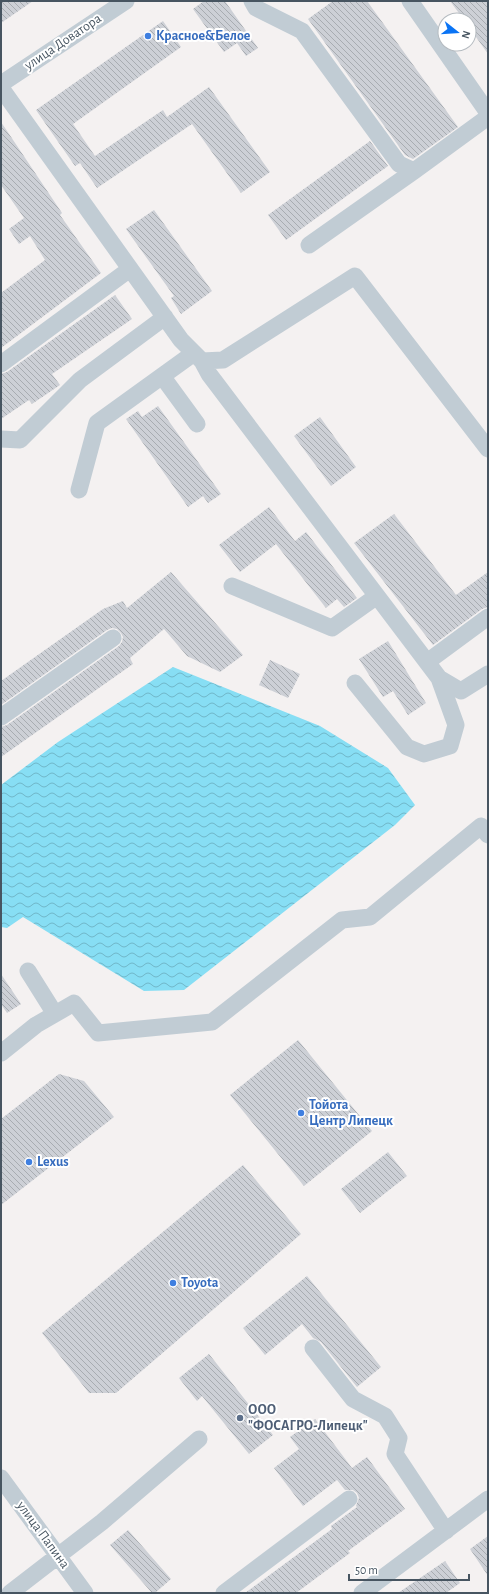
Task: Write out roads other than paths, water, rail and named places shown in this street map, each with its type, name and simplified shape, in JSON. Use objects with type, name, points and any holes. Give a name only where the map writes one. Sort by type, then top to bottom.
[{"type":"street","name":"улица Доватора","points":[[1,84],[126,1]]},
{"type":"street","points":[[252,1],[256,8],[302,31],[399,164],[414,172]]},
{"type":"street","points":[[410,1],[488,113]]},
{"type":"street","points":[[1,88],[181,340],[198,357],[209,374],[439,678],[456,725],[450,746],[424,754],[407,747],[355,683]]},
{"type":"street","points":[[309,244],[414,172],[488,117]]},
{"type":"street","points":[[1,364],[130,269]]},
{"type":"street","points":[[79,490],[97,423],[162,376],[198,357],[222,360],[356,276],[488,449]]},
{"type":"street","points":[[1,439],[20,440],[80,380],[164,317]]},
{"type":"street","points":[[162,376],[197,424]]},
{"type":"street","points":[[232,586],[332,628],[377,596]]},
{"type":"street","points":[[427,662],[488,617]]},
{"type":"street","points":[[1,718],[113,638]]},
{"type":"street","points":[[439,678],[461,691],[488,674]]},
{"type":"street","points":[[1,1052],[36,1025],[74,1003],[98,1033],[212,1022],[342,920],[370,917],[481,826],[488,835]]},
{"type":"street","points":[[28,971],[55,1014]]},
{"type":"street","points":[[313,1348],[353,1399],[385,1416],[399,1438],[395,1454],[446,1531]]},
{"type":"street","points":[[10,1593],[102,1522],[199,1439]]},
{"type":"street","name":"улица Папина","points":[[1,1478],[86,1593]]},
{"type":"street","points":[[224,1593],[349,1499]]},
{"type":"street","points":[[362,1593],[488,1499]]},
{"type":"water","points":[[173,667],[320,726],[388,768],[415,805],[395,825],[184,990],[144,991],[23,917],[7,928],[1,927],[1,785],[58,742]]},
{"type":"place","name":"Красное&Белое","points":[[148,36]]},
{"type":"place","name":"Тойота Центр Липецк","points":[[301,1113]]},
{"type":"place","name":"Lexus","points":[[29,1162]]},
{"type":"place","name":"Toyota","points":[[173,1283]]},
{"type":"place","name":"ООО \"ФОСАГРО-Липецк\"","points":[[240,1418]]}]
